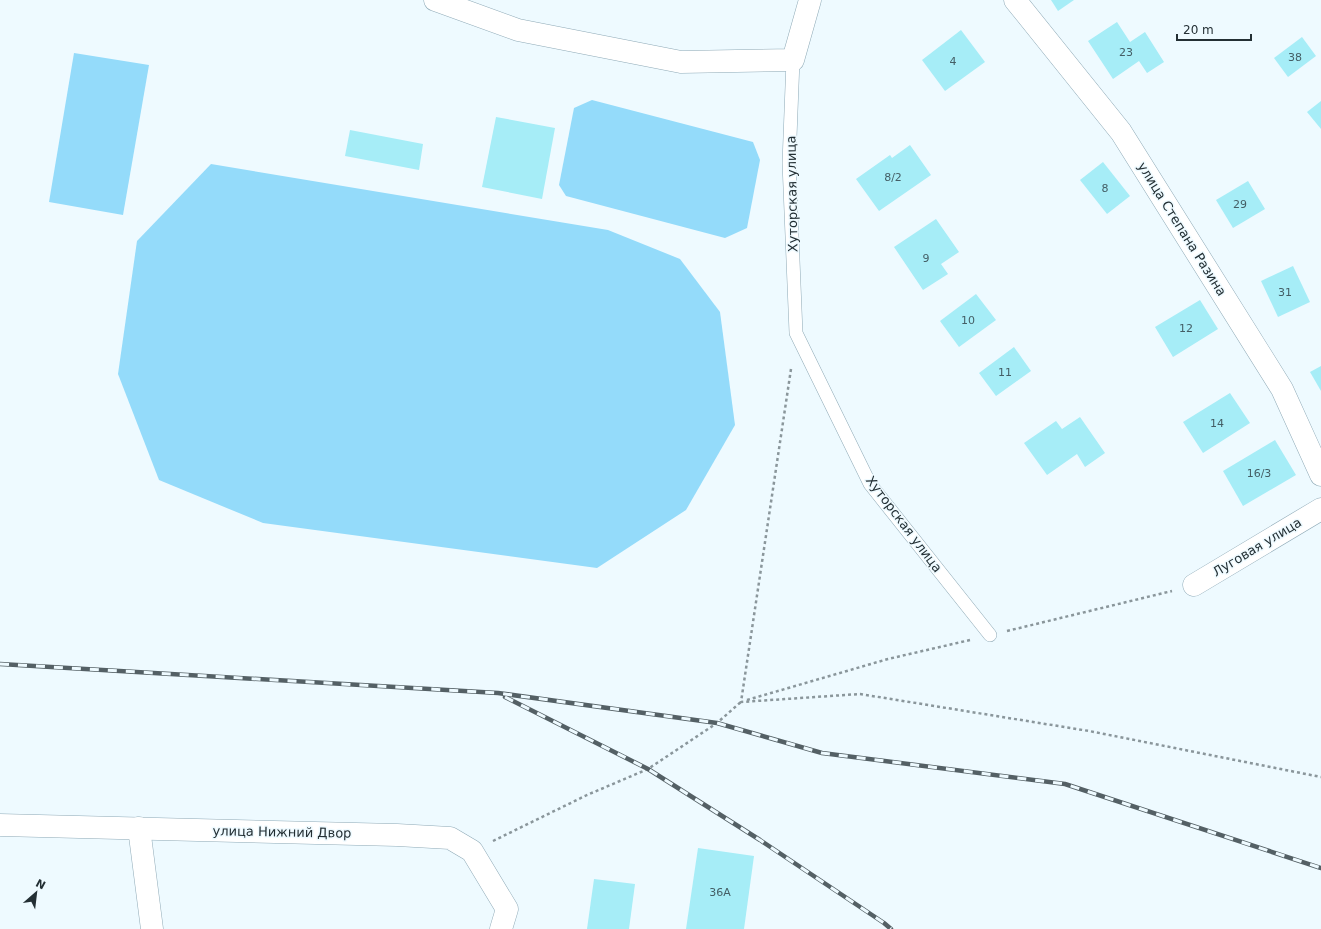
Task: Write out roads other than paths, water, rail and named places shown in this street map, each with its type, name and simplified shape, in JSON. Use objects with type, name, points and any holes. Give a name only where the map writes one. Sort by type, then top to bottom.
[{"type":"street","points":[[435,0],[518,30],[681,62],[792,60],[810,0]]},
{"type":"street","name":"улица Степана Разина","points":[[1015,0],[1121,132],[1282,389],[1321,475]]},
{"type":"street","name":"Луговая улица","points":[[1194,585],[1321,509]]},
{"type":"street","name":"улица Нижний Двор","points":[[0,825],[397,835],[450,838],[472,851],[507,909],[501,929]]},
{"type":"street","points":[[139,828],[152,929]]},
{"type":"lane","name":"Хуторская улица","points":[[792,60],[789,163],[796,333],[870,484],[990,635]]},
{"type":"railway","points":[[0,664],[498,693],[717,723],[822,753],[1065,784],[1321,868]]},
{"type":"railway","points":[[505,697],[648,769],[760,840],[891,929]]}]
